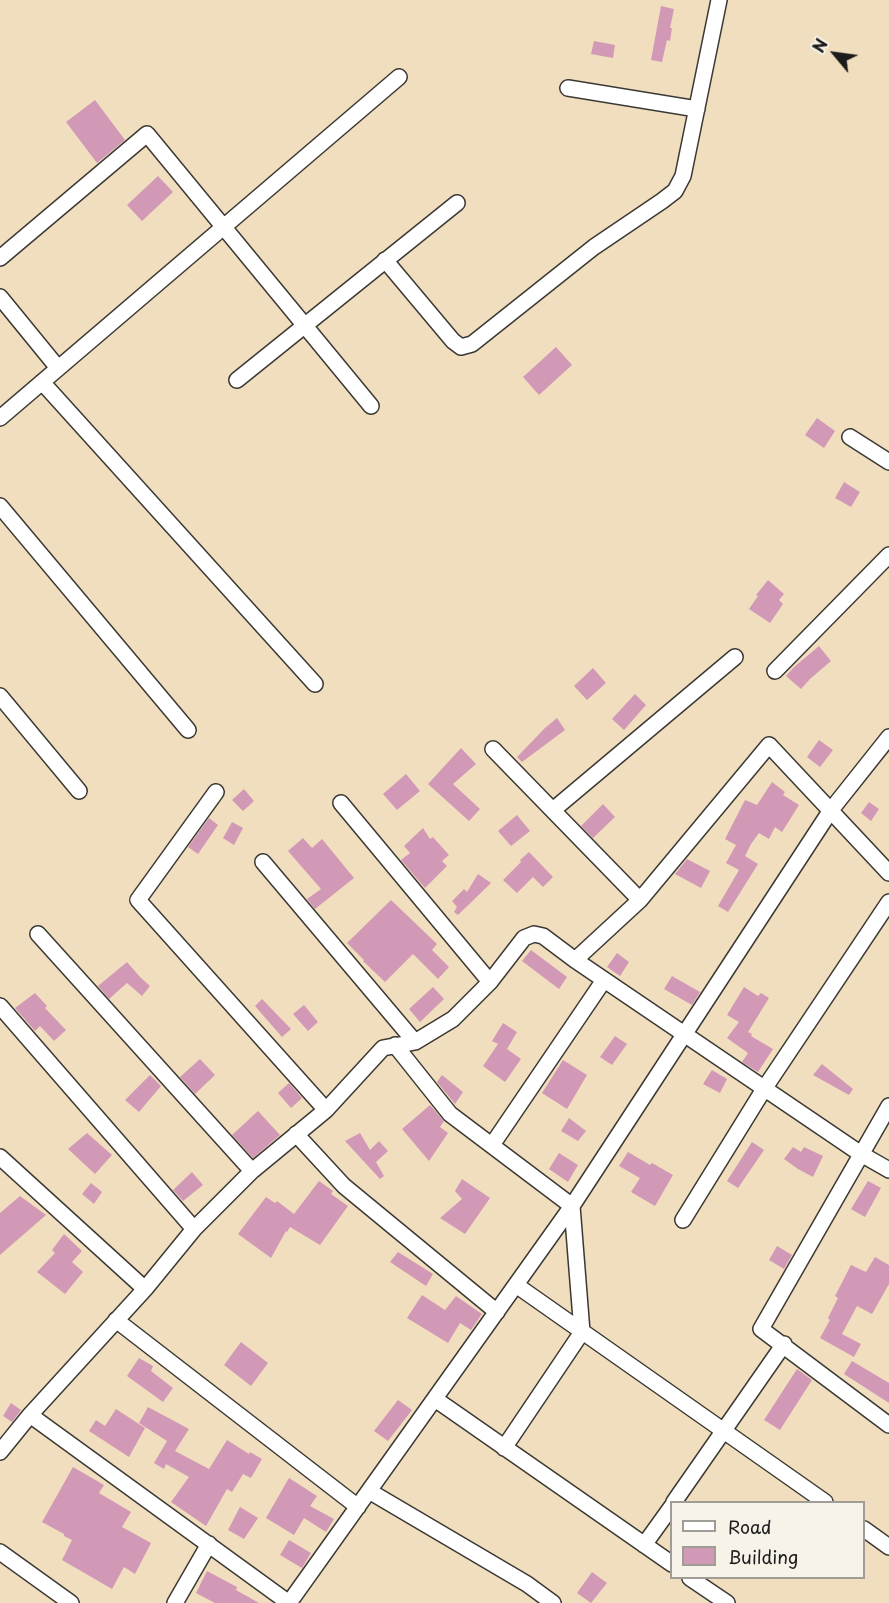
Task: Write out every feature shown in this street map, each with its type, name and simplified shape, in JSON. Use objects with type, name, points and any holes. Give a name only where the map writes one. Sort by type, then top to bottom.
[{"type":"street","points":[[386,260],[453,341],[461,347],[472,344],[594,247],[675,191],[683,176],[719,0]]},
{"type":"street","points":[[0,418],[399,77]]},
{"type":"street","points":[[568,88],[697,109]]},
{"type":"street","points":[[0,258],[147,134],[371,406]]},
{"type":"street","points":[[237,380],[457,203]]},
{"type":"street","points":[[0,297],[58,368]]},
{"type":"street","points":[[42,382],[315,684]]},
{"type":"street","points":[[850,437],[889,462]]},
{"type":"street","points":[[0,506],[188,730]]},
{"type":"street","points":[[775,670],[889,555]]},
{"type":"street","points":[[553,810],[735,657]]},
{"type":"street","points":[[0,696],[79,791]]},
{"type":"street","points":[[30,1415],[289,1603],[572,1206],[831,810],[889,737]]},
{"type":"street","points":[[575,960],[640,900],[770,745],[889,873]]},
{"type":"street","points":[[493,749],[640,900]]},
{"type":"street","points":[[216,792],[138,900],[326,1110]]},
{"type":"street","points":[[341,803],[490,982]]},
{"type":"street","points":[[263,862],[414,1042]]},
{"type":"street","points":[[683,1220],[764,1089],[889,902]]},
{"type":"street","points":[[38,934],[252,1171]]},
{"type":"street","points":[[0,1452],[30,1415],[145,1289],[194,1229],[252,1171],[326,1110],[383,1048],[414,1042],[453,1018],[490,982],[524,938],[534,934],[543,936],[861,1155],[889,1170]]},
{"type":"street","points":[[492,1145],[604,980]]},
{"type":"street","points":[[0,1006],[194,1229]]},
{"type":"street","points":[[395,1046],[450,1114],[572,1206],[582,1332],[504,1448]]},
{"type":"street","points":[[889,1106],[761,1329],[889,1425]]},
{"type":"street","points":[[296,1134],[344,1186],[497,1312]]},
{"type":"street","points":[[0,1157],[145,1289]]},
{"type":"street","points":[[516,1285],[822,1501]]},
{"type":"street","points":[[116,1320],[358,1507]]},
{"type":"street","points":[[675,1501],[783,1344]]},
{"type":"street","points":[[435,1399],[670,1563]]},
{"type":"street","points":[[369,1491],[527,1584],[552,1603]]},
{"type":"street","points":[[644,1545],[670,1508]]},
{"type":"street","points":[[865,1530],[889,1547]]},
{"type":"street","points":[[175,1603],[209,1544]]},
{"type":"street","points":[[0,1552],[71,1603]]},
{"type":"street","points":[[691,1579],[727,1603]]},
{"type":"building","points":[[661,6],[674,9],[670,41],[667,40],[662,62],[651,60]]},
{"type":"building","points":[[594,41],[615,45],[613,58],[591,54]]},
{"type":"building","points":[[95,100],[125,140],[97,163],[66,122]]},
{"type":"building","points":[[158,176],[173,192],[142,221],[127,205]]},
{"type":"building","points":[[556,347],[572,365],[539,395],[523,377]]},
{"type":"building","points":[[817,418],[835,431],[824,448],[805,435]]},
{"type":"building","points":[[844,482],[860,492],[851,507],[835,498]]},
{"type":"building","points":[[768,580],[784,594],[779,600],[783,604],[770,623],[749,609],[758,596],[756,595]]},
{"type":"building","points":[[819,646],[831,661],[801,689],[786,676]]},
{"type":"building","points":[[593,668],[606,683],[587,700],[574,686]]},
{"type":"building","points":[[635,694],[646,705],[624,730],[612,719]]},
{"type":"building","points":[[557,718],[565,730],[522,762],[517,757]]},
{"type":"building","points":[[819,740],[833,750],[820,767],[807,757]]},
{"type":"building","points":[[461,748],[476,764],[453,784],[480,809],[469,821],[428,784]]},
{"type":"building","points":[[406,774],[420,791],[397,810],[383,794]]},
{"type":"building","points":[[772,782],[785,792],[783,795],[799,805],[782,832],[775,827],[769,839],[759,833],[751,844],[745,856],[758,864],[728,912],[718,906],[739,870],[726,863],[736,845],[725,839],[745,800],[757,805]]},
{"type":"building","points":[[244,789],[254,801],[243,811],[232,800]]},
{"type":"building","points":[[869,802],[879,809],[871,821],[861,813]]},
{"type":"building","points":[[603,804],[615,817],[593,838],[581,826]]},
{"type":"building","points":[[517,815],[530,831],[511,846],[498,831]]},
{"type":"building","points":[[209,818],[218,825],[198,854],[188,847]]},
{"type":"building","points":[[232,822],[243,828],[234,845],[223,838]]},
{"type":"building","points":[[423,828],[430,839],[433,837],[449,855],[442,861],[447,866],[425,888],[401,860],[410,853],[404,846]]},
{"type":"building","points":[[303,838],[312,848],[322,839],[354,878],[315,909],[307,899],[321,889],[288,851]]},
{"type":"building","points":[[529,852],[553,877],[543,887],[533,877],[517,893],[503,880]]},
{"type":"building","points":[[687,859],[710,871],[701,888],[675,874]]},
{"type":"building","points":[[478,874],[491,883],[458,915],[454,912],[457,907],[452,901],[464,889],[467,892]]},
{"type":"building","points":[[391,900],[437,944],[432,950],[449,967],[438,979],[413,954],[385,982],[347,943]]},
{"type":"building","points":[[531,950],[567,977],[559,989],[522,961]]},
{"type":"building","points":[[617,953],[629,962],[620,976],[607,967]]},
{"type":"building","points":[[127,962],[150,986],[142,996],[127,983],[109,999],[98,986]]},
{"type":"building","points":[[672,976],[700,992],[692,1005],[664,989]]},
{"type":"building","points":[[433,987],[444,999],[420,1022],[409,1009]]},
{"type":"building","points":[[744,987],[758,996],[761,993],[769,998],[748,1032],[773,1049],[758,1072],[742,1062],[748,1053],[727,1038],[739,1022],[727,1015]]},
{"type":"building","points":[[35,993],[47,1006],[45,1008],[66,1030],[54,1041],[40,1026],[35,1031],[15,1008]]},
{"type":"building","points":[[262,999],[291,1029],[282,1037],[255,1006]]},
{"type":"building","points":[[304,1005],[318,1022],[308,1031],[293,1014]]},
{"type":"building","points":[[503,1023],[517,1032],[507,1049],[521,1059],[505,1082],[483,1066],[498,1044],[492,1041]]},
{"type":"building","points":[[615,1036],[627,1044],[612,1065],[600,1057]]},
{"type":"building","points":[[200,1059],[215,1075],[195,1094],[180,1077]]},
{"type":"building","points":[[563,1060],[587,1075],[567,1109],[542,1093]]},
{"type":"building","points":[[822,1064],[853,1089],[849,1095],[813,1075]]},
{"type":"building","points":[[712,1070],[727,1079],[720,1093],[703,1084]]},
{"type":"building","points":[[150,1075],[161,1086],[139,1112],[125,1100]]},
{"type":"building","points":[[442,1075],[463,1092],[455,1104],[437,1082]]},
{"type":"building","points":[[289,1083],[302,1098],[291,1108],[278,1093]]},
{"type":"building","points":[[430,1105],[444,1121],[440,1127],[448,1133],[429,1161],[402,1129]]},
{"type":"building","points":[[258,1111],[280,1135],[253,1158],[232,1135]]},
{"type":"building","points":[[569,1118],[586,1131],[578,1141],[561,1131]]},
{"type":"building","points":[[87,1133],[112,1155],[95,1174],[68,1149]]},
{"type":"building","points":[[360,1133],[370,1150],[379,1141],[388,1151],[376,1162],[384,1176],[380,1179],[345,1141]]},
{"type":"building","points":[[752,1142],[764,1150],[738,1188],[727,1181]]},
{"type":"building","points":[[793,1147],[801,1152],[804,1147],[823,1156],[813,1177],[784,1159]]},
{"type":"building","points":[[628,1152],[673,1175],[655,1206],[631,1192],[640,1178],[619,1166]]},
{"type":"building","points":[[559,1153],[578,1165],[568,1182],[549,1169]]},
{"type":"building","points":[[192,1172],[203,1185],[183,1201],[173,1190]]},
{"type":"building","points":[[462,1179],[490,1198],[465,1234],[440,1218],[462,1199],[455,1191]]},
{"type":"building","points":[[319,1181],[333,1191],[331,1194],[348,1206],[320,1245],[290,1227],[271,1258],[238,1234],[266,1197],[275,1203],[277,1201],[294,1214]]},
{"type":"building","points":[[868,1181],[881,1188],[865,1217],[851,1209]]},
{"type":"building","points":[[91,1183],[102,1192],[94,1204],[82,1194]]},
{"type":"building","points":[[20,1196],[46,1215],[0,1255],[0,1213]]},
{"type":"building","points":[[64,1234],[82,1251],[72,1262],[83,1272],[65,1294],[37,1272],[55,1253],[52,1250]]},
{"type":"building","points":[[777,1246],[792,1255],[784,1269],[769,1260]]},
{"type":"building","points":[[398,1252],[433,1274],[426,1286],[390,1262]]},
{"type":"building","points":[[875,1257],[889,1265],[889,1284],[872,1314],[857,1306],[842,1334],[861,1344],[854,1357],[820,1338],[838,1298],[835,1296],[851,1265],[866,1272]]},
{"type":"building","points":[[422,1295],[445,1310],[456,1296],[482,1314],[471,1330],[460,1323],[448,1343],[407,1318]]},
{"type":"building","points":[[241,1342],[268,1363],[251,1386],[224,1365]]},
{"type":"building","points":[[139,1358],[153,1366],[151,1371],[173,1388],[163,1402],[127,1376]]},
{"type":"building","points":[[852,1361],[889,1383],[889,1403],[844,1374]]},
{"type":"building","points":[[797,1369],[812,1380],[780,1430],[764,1420]]},
{"type":"building","points":[[398,1400],[412,1410],[388,1441],[374,1431]]},
{"type":"building","points":[[11,1403],[21,1410],[12,1422],[3,1416]]},
{"type":"building","points":[[148,1407],[189,1429],[175,1451],[209,1469],[227,1440],[249,1454],[250,1452],[262,1459],[251,1478],[243,1474],[232,1492],[227,1489],[206,1526],[171,1502],[189,1477],[166,1464],[164,1469],[154,1463],[167,1441],[139,1423]]},
{"type":"building","points":[[116,1409],[145,1428],[129,1457],[89,1431],[96,1420],[105,1426]]},
{"type":"building","points":[[73,1467],[104,1485],[99,1493],[131,1512],[122,1527],[151,1543],[135,1574],[124,1567],[112,1589],[62,1560],[72,1540],[42,1522]]},
{"type":"building","points":[[289,1478],[317,1496],[310,1506],[334,1519],[326,1532],[304,1518],[294,1535],[266,1518]]},
{"type":"building","points":[[240,1507],[258,1518],[244,1539],[228,1530]]},
{"type":"building","points":[[289,1540],[311,1553],[302,1568],[280,1555]]},
{"type":"building","points":[[207,1571],[237,1587],[236,1590],[259,1603],[215,1603],[196,1593]]},
{"type":"building","points":[[592,1572],[607,1583],[591,1603],[577,1593]]}]
